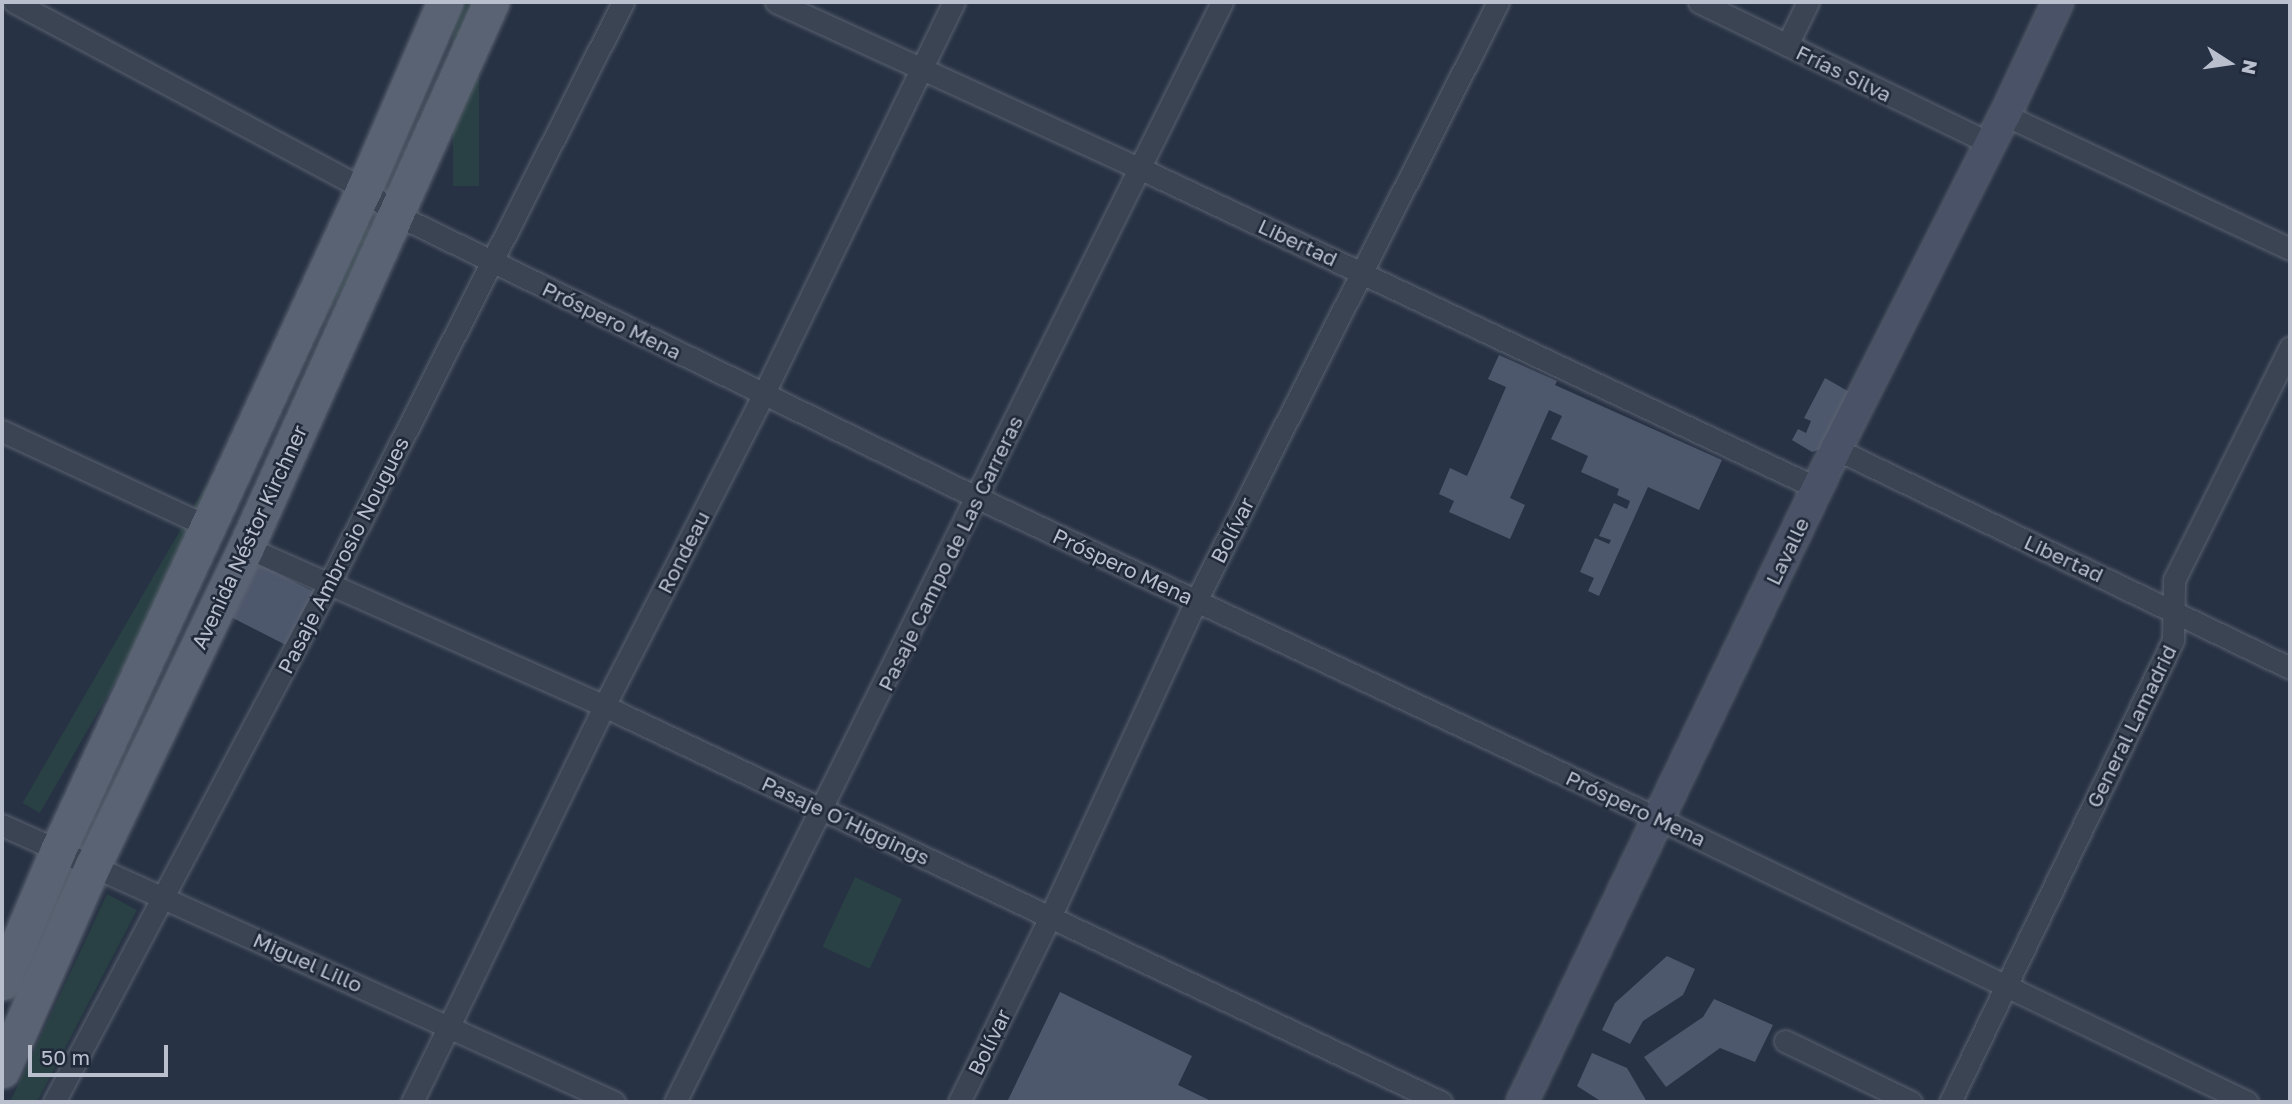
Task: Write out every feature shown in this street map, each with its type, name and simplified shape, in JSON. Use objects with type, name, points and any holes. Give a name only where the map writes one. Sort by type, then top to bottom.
[{"type":"main road","name":"Avenida Néstor Kirchner","points":[[2,982],[58,850],[364,188],[445,2]]},
{"type":"main road","name":"Avenida Néstor Kirchner","points":[[2,1070],[93,865],[246,547],[491,2]]},
{"type":"street","points":[[2,15],[8,2]]},
{"type":"street","name":"Próspero Mena","points":[[15,2],[364,188],[397,215],[978,498],[1657,818],[2247,1102]]},
{"type":"street","name":"Pasaje Ambrosio Nougues","points":[[54,1102],[165,898],[329,584],[623,2]]},
{"type":"street","name":"Libertad","points":[[776,2],[920,71],[1139,168],[1818,488]]},
{"type":"street","name":"Rondeau","points":[[412,1102],[604,706],[763,394],[954,2]]},
{"type":"street","name":"Pasaje Campo de Las Carreras","points":[[675,1102],[978,498],[1222,2]]},
{"type":"street","name":"Bolívar","points":[[959,1102],[1050,917],[1196,601],[1498,2]]},
{"type":"street","name":"Frías Silva","points":[[1699,2],[1990,143]]},
{"type":"street","points":[[1787,45],[1808,2]]},
{"type":"street","name":"Lavalle","points":[[1522,1102],[1836,449],[2005,116],[2058,2]]},
{"type":"street","points":[[2005,116],[2290,249]]},
{"type":"street","name":"General Lamadrid","points":[[1950,1102],[2173,640],[2174,580],[2290,347]]},
{"type":"street","points":[[2,431],[207,526]]},
{"type":"street","name":"Libertad","points":[[1836,449],[2290,668]]},
{"type":"street","name":"Pasaje O´Higgings","points":[[246,547],[604,706],[1441,1102]]},
{"type":"street","name":"Miguel Lillo","points":[[2,825],[614,1102]]},
{"type":"street","points":[[1785,1041],[1911,1102]]},
{"type":"green space","points":[[453,2],[479,2],[479,186],[453,186]]},
{"type":"green space","points":[[358,222],[375,232],[40,813],[23,803]]},
{"type":"green space","points":[[855,877],[902,899],[870,969],[822,947]]},
{"type":"green space","points":[[107,894],[137,910],[37,1102],[10,1102]]},
{"type":"building","points":[[1499,355],[1557,381],[1555,385],[1722,460],[1699,510],[1648,487],[1599,596],[1588,591],[1594,578],[1580,572],[1595,538],[1609,544],[1611,540],[1599,536],[1614,503],[1627,509],[1630,501],[1617,495],[1619,489],[1581,472],[1588,456],[1551,439],[1562,416],[1549,410],[1510,498],[1525,505],[1510,539],[1449,512],[1454,501],[1439,494],[1450,468],[1467,476],[1506,387],[1488,379]]},
{"type":"building","points":[[1825,378],[1853,394],[1827,447],[1812,452],[1792,440],[1798,429],[1806,433],[1811,421],[1804,418]]},
{"type":"building","points":[[257,563],[315,593],[288,646],[230,616]]},
{"type":"building","points":[[1667,956],[1695,969],[1683,995],[1643,1021],[1630,1044],[1602,1030],[1615,1003]]},
{"type":"building","points":[[1060,992],[1192,1056],[1178,1085],[1209,1100],[1208,1102],[1007,1102]]},
{"type":"building","points":[[1714,999],[1773,1025],[1755,1062],[1720,1048],[1666,1087],[1644,1057],[1703,1017]]},
{"type":"building","points":[[1592,1053],[1627,1068],[1647,1102],[1602,1102],[1577,1086]]}]
